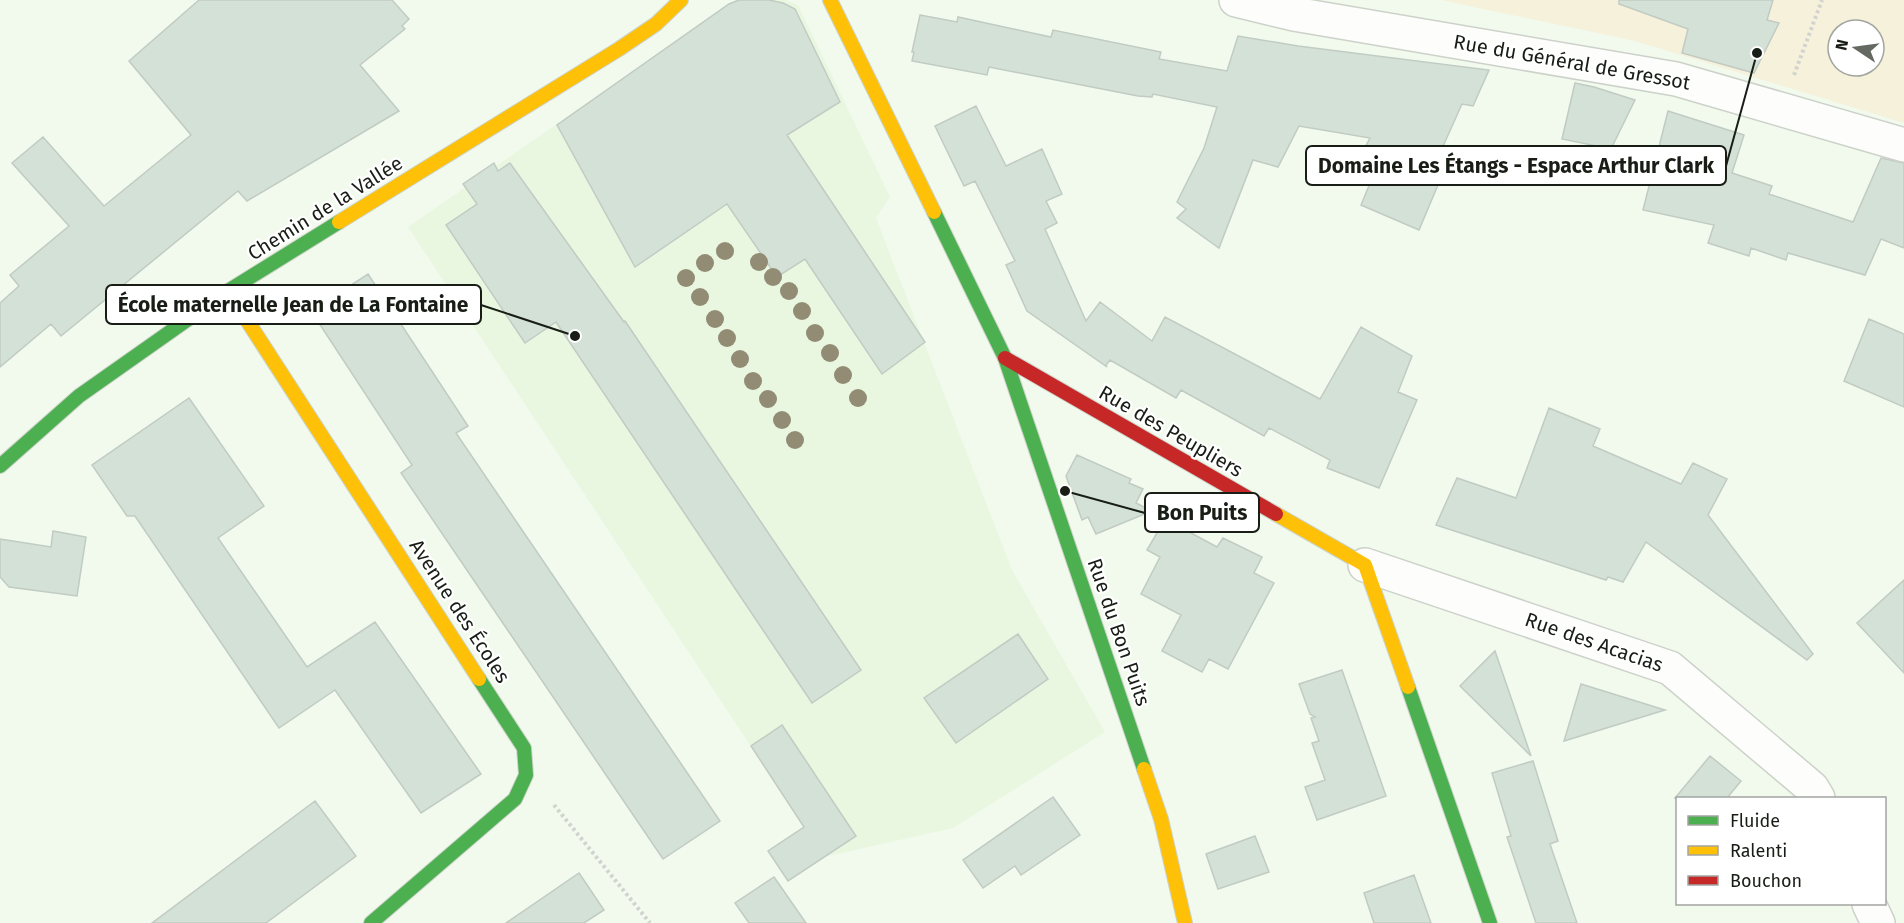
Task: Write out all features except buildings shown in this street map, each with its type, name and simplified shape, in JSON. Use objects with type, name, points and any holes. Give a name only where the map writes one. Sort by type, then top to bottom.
[{"type":"street","name":"Chemin de la Vallée","points":[[0,466],[80,396],[228,291],[619,49],[656,24],[681,0]]},
{"type":"street","points":[[830,0],[1005,357]]},
{"type":"street","name":"Rue du Général de Gressot","points":[[1236,0],[1294,14],[1676,79],[1904,145]]},
{"type":"street","name":"Avenue des Écoles","points":[[228,291],[513,728],[524,748],[527,778]]},
{"type":"street","name":"Rue des Peupliers","points":[[1005,357],[1365,565]]},
{"type":"street","name":"Rue du Bon Puits","points":[[1005,357],[1161,819],[1185,923]]},
{"type":"street","points":[[1365,565],[1490,923]]},
{"type":"street","name":"Rue des Acacias","points":[[1365,565],[1671,668],[1812,788],[1817,797]]},
{"type":"street","points":[[371,923],[515,799],[527,778]]},
{"type":"street","points":[[1870,905],[1878,923]]},
{"type":"path","points":[[1783,109],[1822,0]]},
{"type":"path","points":[[527,778],[551,802],[650,923]]},
{"type":"shaded area","points":[[736,0],[786,0],[798,5],[890,197],[876,218],[1012,570],[1105,732],[953,828],[824,857],[408,227]]},
{"type":"shaded area","points":[[1441,0],[1904,0],[1904,123],[1635,41]]},
{"type":"traffic: fast","points":[[934,212],[1005,358],[1144,769]]},
{"type":"traffic: fast","points":[[0,466],[79,396],[228,291],[339,222]]},
{"type":"traffic: fast","points":[[371,923],[515,799],[526,775],[524,748],[479,679]]},
{"type":"traffic: fast","points":[[1408,687],[1490,923]]},
{"type":"traffic: slow","points":[[339,222],[619,49],[656,24],[681,0]]},
{"type":"traffic: slow","points":[[830,0],[934,212]]},
{"type":"traffic: slow","points":[[228,291],[479,679]]},
{"type":"traffic: slow","points":[[1276,514],[1365,565],[1408,687]]},
{"type":"traffic: slow","points":[[1144,769],[1161,819],[1185,923]]},
{"type":"traffic: jam","points":[[1005,358],[1276,514]]},
{"type":"place","name":"Domaine Les Étangs - Espace Arthur Clark","points":[[1757,53]]},
{"type":"place","name":"École maternelle Jean de La Fontaine","points":[[575,336]]},
{"type":"place","name":"Bon Puits","points":[[1065,491]]}]
